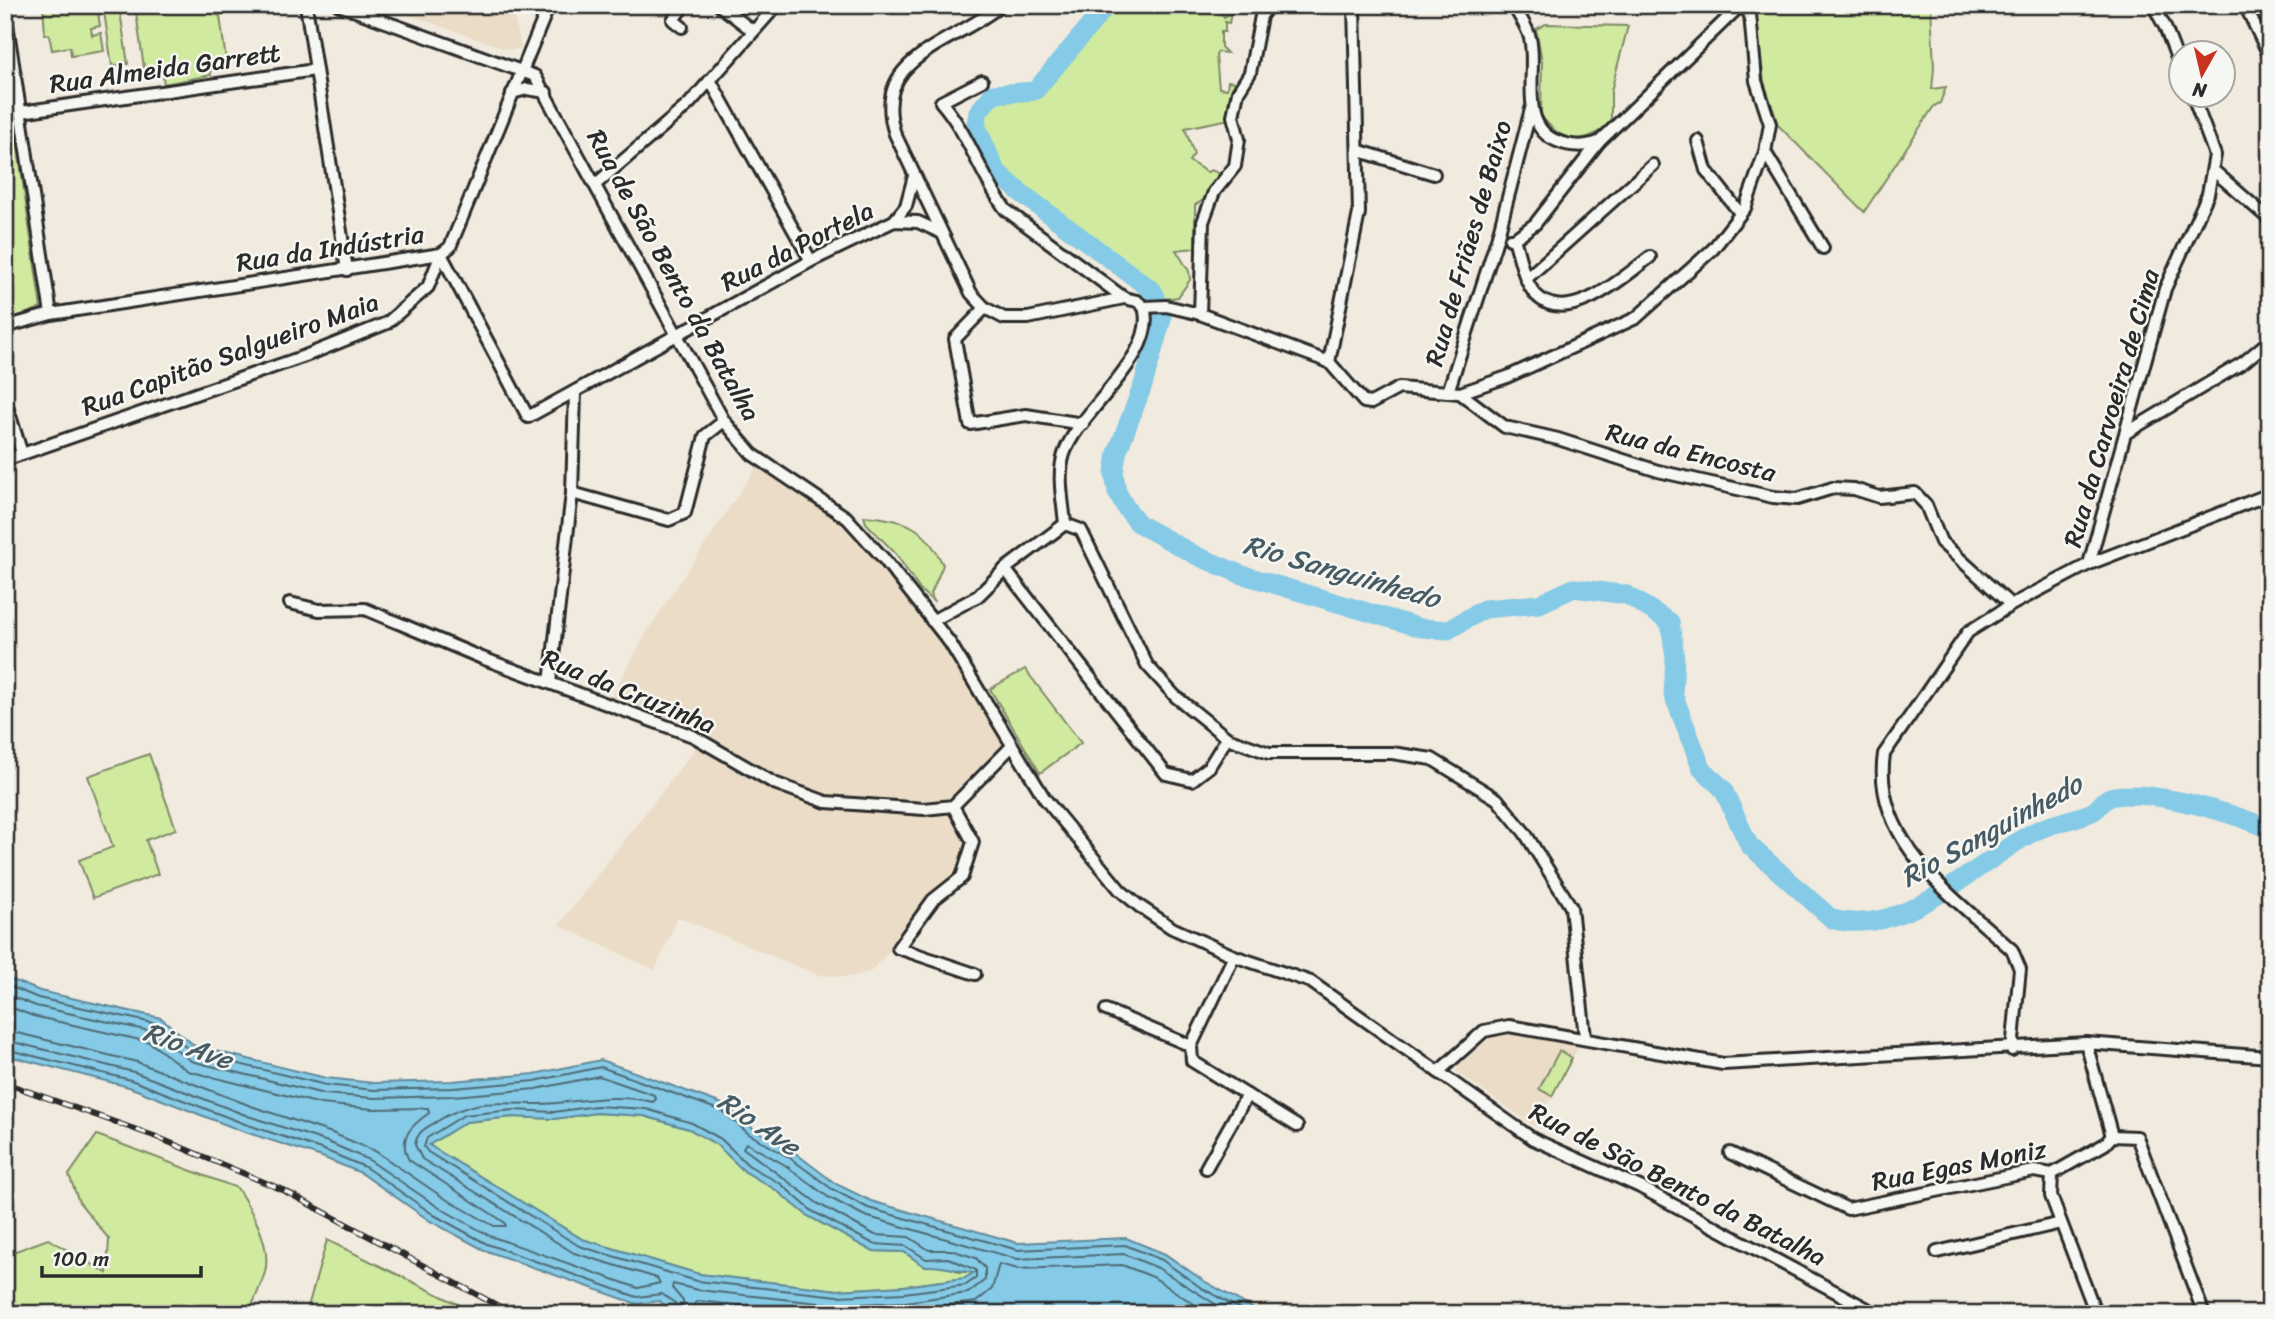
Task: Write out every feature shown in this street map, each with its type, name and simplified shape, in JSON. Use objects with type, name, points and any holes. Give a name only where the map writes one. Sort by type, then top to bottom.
[{"type":"street","points":[[306,5],[347,270]]},
{"type":"street","points":[[339,5],[522,70]]},
{"type":"street","name":"Rua da Indústria","points":[[5,327],[51,314],[441,254],[450,247],[549,5]]},
{"type":"street","points":[[682,27],[673,20],[684,5]]},
{"type":"street","points":[[596,184],[689,104],[778,5]]},
{"type":"street","points":[[1002,5],[983,20],[910,61],[893,86],[888,110],[891,122],[971,293],[985,308],[1004,318],[1028,318],[1124,298]]},
{"type":"street","points":[[1200,314],[1203,222],[1214,192],[1235,166],[1239,139],[1233,116],[1238,92],[1250,73],[1261,16],[1269,5]]},
{"type":"street","points":[[1329,362],[1359,213],[1360,150],[1354,5]]},
{"type":"street","name":"Rua de Friães de Baixo","points":[[1454,392],[1532,108],[1530,36],[1513,5]]},
{"type":"street","points":[[982,81],[941,102],[954,116],[1006,210],[1124,298],[1147,307],[1166,306],[1200,314],[1329,362],[1364,402],[1371,403],[1399,388],[1454,392],[1492,384],[1636,318],[1713,249],[1740,213],[1765,152],[1770,124],[1756,81],[1750,14],[1741,5],[1599,142],[1535,224],[1514,239],[1498,236]]},
{"type":"street","points":[[2153,5],[2169,38]]},
{"type":"street","points":[[2245,5],[2270,57]]},
{"type":"street","points":[[722,7],[752,32]]},
{"type":"street","points":[[5,11],[51,314]]},
{"type":"street","name":"Rua Almeida Garrett","points":[[21,112],[315,70]]},
{"type":"street","name":"Rua de São Bento da Batalha","points":[[522,70],[535,76],[546,92],[724,421],[752,454],[847,517],[884,559],[950,643],[1045,799],[1120,890],[1172,929],[1234,956],[1311,982],[1533,1139],[1640,1187],[1877,1314]]},
{"type":"street","points":[[710,80],[811,261]]},
{"type":"street","points":[[512,93],[527,89],[546,92]]},
{"type":"street","points":[[1532,108],[1539,127],[1552,139],[1584,147],[1599,142]]},
{"type":"street","name":"Rua da Carvoeira de Cima","points":[[2012,1049],[2020,969],[2012,950],[1916,862],[1884,802],[1881,775],[1884,754],[1968,632],[2011,605],[2089,564],[2165,289],[2207,194],[2213,170],[2216,155],[2198,108]]},
{"type":"street","points":[[1698,141],[1706,170],[1740,213]]},
{"type":"street","points":[[1360,150],[1434,174]]},
{"type":"street","points":[[1765,152],[1823,248]]},
{"type":"street","points":[[1527,278],[1653,165]]},
{"type":"street","points":[[2213,170],[2270,220]]},
{"type":"street","points":[[894,221],[906,206],[915,176]]},
{"type":"street","name":"Rua da Portela","points":[[441,254],[528,417],[811,261],[894,221],[918,222],[942,233]]},
{"type":"street","points":[[1514,239],[1527,278],[1537,296],[1552,303],[1573,304],[1604,292],[1650,257]]},
{"type":"street","name":"Rua Capitão Salgueiro Maia","points":[[5,460],[305,356],[387,323],[428,287],[441,254]]},
{"type":"street","points":[[1065,524],[1061,464],[1065,450],[1139,345],[1148,318],[1147,307]]},
{"type":"street","points":[[985,308],[955,339],[970,424],[1026,415],[1083,424]]},
{"type":"street","points":[[2126,433],[2244,362],[2270,340]]},
{"type":"street","name":"Rua da Encosta","points":[[1454,392],[1505,427],[1682,478],[1797,499],[1833,488],[1854,489],[1879,497],[1915,493],[1926,505],[1941,542],[2011,605]]},
{"type":"street","points":[[550,683],[572,493],[575,393]]},
{"type":"street","points":[[5,400],[22,454]]},
{"type":"street","points":[[572,493],[669,520],[685,513],[705,436],[724,421]]},
{"type":"street","points":[[2089,564],[2270,494]]},
{"type":"street","points":[[932,621],[978,596],[1005,569],[1065,524]]},
{"type":"street","points":[[1065,524],[1081,530],[1147,665],[1175,696],[1227,738],[1269,753],[1392,753],[1432,759],[1497,799],[1525,833],[1571,906],[1585,1037]]},
{"type":"street","points":[[1005,569],[1166,774],[1192,780],[1209,767],[1227,738]]},
{"type":"street","name":"Rua da Cruzinha","points":[[290,603],[319,610],[365,609],[550,683],[693,736],[774,783],[826,802],[924,809],[953,806]]},
{"type":"street","points":[[975,974],[898,948],[933,900],[962,877],[973,842],[953,806],[1012,746]]},
{"type":"street","points":[[1234,956],[1191,1046],[1192,1061],[1297,1126]]},
{"type":"street","points":[[1106,1010],[1191,1046]]},
{"type":"street","points":[[1438,1072],[1484,1031],[1510,1026],[1585,1037],[1723,1064],[2086,1043],[2270,1057]]},
{"type":"street","points":[[2086,1043],[2112,1136],[2137,1138],[2204,1314]]},
{"type":"street","points":[[1206,1168],[1247,1095]]},
{"type":"street","name":"Rua Egas Moniz","points":[[1730,1153],[1848,1209],[2034,1171],[2052,1174],[2105,1144],[2112,1136]]},
{"type":"street","points":[[2052,1174],[2051,1196],[2096,1314]]},
{"type":"street","points":[[1937,1252],[2061,1223]]},
{"type":"shaded area","points":[[381,5],[512,5],[521,49],[509,50]]},
{"type":"shaded area","points":[[758,465],[845,526],[899,587],[960,669],[1004,745],[959,800],[975,842],[964,878],[934,902],[870,972],[849,977],[818,975],[678,917],[655,970],[559,925],[701,741],[607,705],[648,630]]},
{"type":"shaded area","points":[[1520,1034],[1580,1044],[1536,1127],[1456,1072],[1460,1062],[1488,1040],[1487,1037]]},
{"type":"green space","points":[[43,5],[58,5],[62,10],[66,5],[97,5],[100,26],[91,28],[92,35],[101,33],[104,51],[71,56],[70,47],[52,50],[49,34],[45,34]]},
{"type":"green space","points":[[103,5],[119,5],[128,64],[112,66]]},
{"type":"green space","points":[[135,5],[190,5],[220,16],[226,60],[210,62],[211,75],[164,84],[161,65],[144,68]]},
{"type":"green space","points":[[1110,5],[1226,5],[1228,11],[1222,13],[1224,17],[1231,13],[1229,23],[1225,22],[1225,32],[1221,32],[1221,47],[1227,53],[1218,52],[1216,55],[1219,88],[1227,89],[1228,81],[1239,83],[1229,104],[1230,119],[1185,128],[1194,154],[1189,161],[1207,172],[1211,170],[1223,175],[1205,199],[1195,205],[1195,248],[1176,250],[1189,271],[1190,280],[1178,297],[1158,300],[1153,288],[997,169],[981,129],[980,116],[993,96],[1036,94]]},
{"type":"green space","points":[[1754,5],[1931,5],[1934,68],[1932,89],[1946,87],[1940,103],[1934,106],[1864,212],[1778,125],[1764,82]]},
{"type":"green space","points":[[1546,24],[1628,26],[1611,91],[1611,122],[1592,135],[1574,139],[1566,137],[1549,125],[1541,115],[1542,61],[1536,29]]},
{"type":"green space","points":[[15,128],[41,308],[5,321],[5,130]]},
{"type":"green space","points":[[864,516],[903,523],[929,541],[943,565],[931,594],[934,602],[920,590],[896,554],[866,523]]},
{"type":"green space","points":[[1025,669],[1081,743],[1040,773],[990,689]]},
{"type":"green space","points":[[149,754],[176,829],[146,840],[158,874],[93,898],[79,860],[113,847],[88,776]]},
{"type":"green space","points":[[1559,1051],[1572,1058],[1552,1096],[1539,1089]]},
{"type":"green space","points":[[596,1113],[644,1116],[689,1129],[717,1145],[744,1171],[776,1190],[808,1216],[872,1251],[904,1252],[924,1266],[947,1265],[959,1272],[974,1272],[966,1278],[904,1286],[838,1290],[699,1274],[582,1239],[429,1145],[466,1122],[513,1117],[554,1119]]},
{"type":"green space","points":[[97,1135],[237,1188],[254,1217],[266,1250],[265,1272],[249,1314],[5,1314],[5,1255],[48,1239],[107,1273],[109,1239],[79,1202],[69,1175]]},
{"type":"green space","points":[[327,1240],[478,1314],[306,1314]]},
{"type":"water","name":"Rio Ave","points":[[5,977],[40,991],[161,1018],[195,1046],[326,1078],[374,1083],[452,1081],[534,1074],[601,1060],[725,1105],[754,1129],[794,1152],[836,1184],[871,1201],[1018,1243],[1126,1238],[1165,1254],[1204,1281],[1263,1314],[669,1314],[669,1308],[659,1301],[637,1304],[484,1250],[430,1221],[361,1173],[322,1157],[242,1131],[129,1087],[5,1055]],"holes":[[[596,1113],[644,1116],[689,1129],[717,1145],[744,1171],[776,1190],[808,1216],[872,1251],[904,1252],[924,1266],[973,1273],[965,1278],[904,1286],[838,1290],[699,1274],[582,1239],[429,1145],[466,1122],[513,1117],[554,1119]]]},
{"type":"waterway","name":"Rio Sanguinhedo","points":[[1107,5],[1035,91],[993,94],[978,112],[976,125],[996,171],[1021,193],[1153,291],[1162,319],[1143,385],[1117,453],[1114,473],[1117,492],[1139,524],[1197,556],[1240,574],[1421,628],[1448,630],[1484,609],[1539,604],[1574,588],[1627,595],[1670,622],[1675,658],[1673,694],[1702,769],[1723,789],[1749,845],[1832,919],[1859,922],[1885,919],[1911,909],[1936,896],[2030,834],[2090,813],[2111,797],[2132,795],[2172,800],[2236,816],[2270,829]]},
{"type":"railway","points":[[5,1083],[154,1136],[283,1190],[513,1314]]}]
